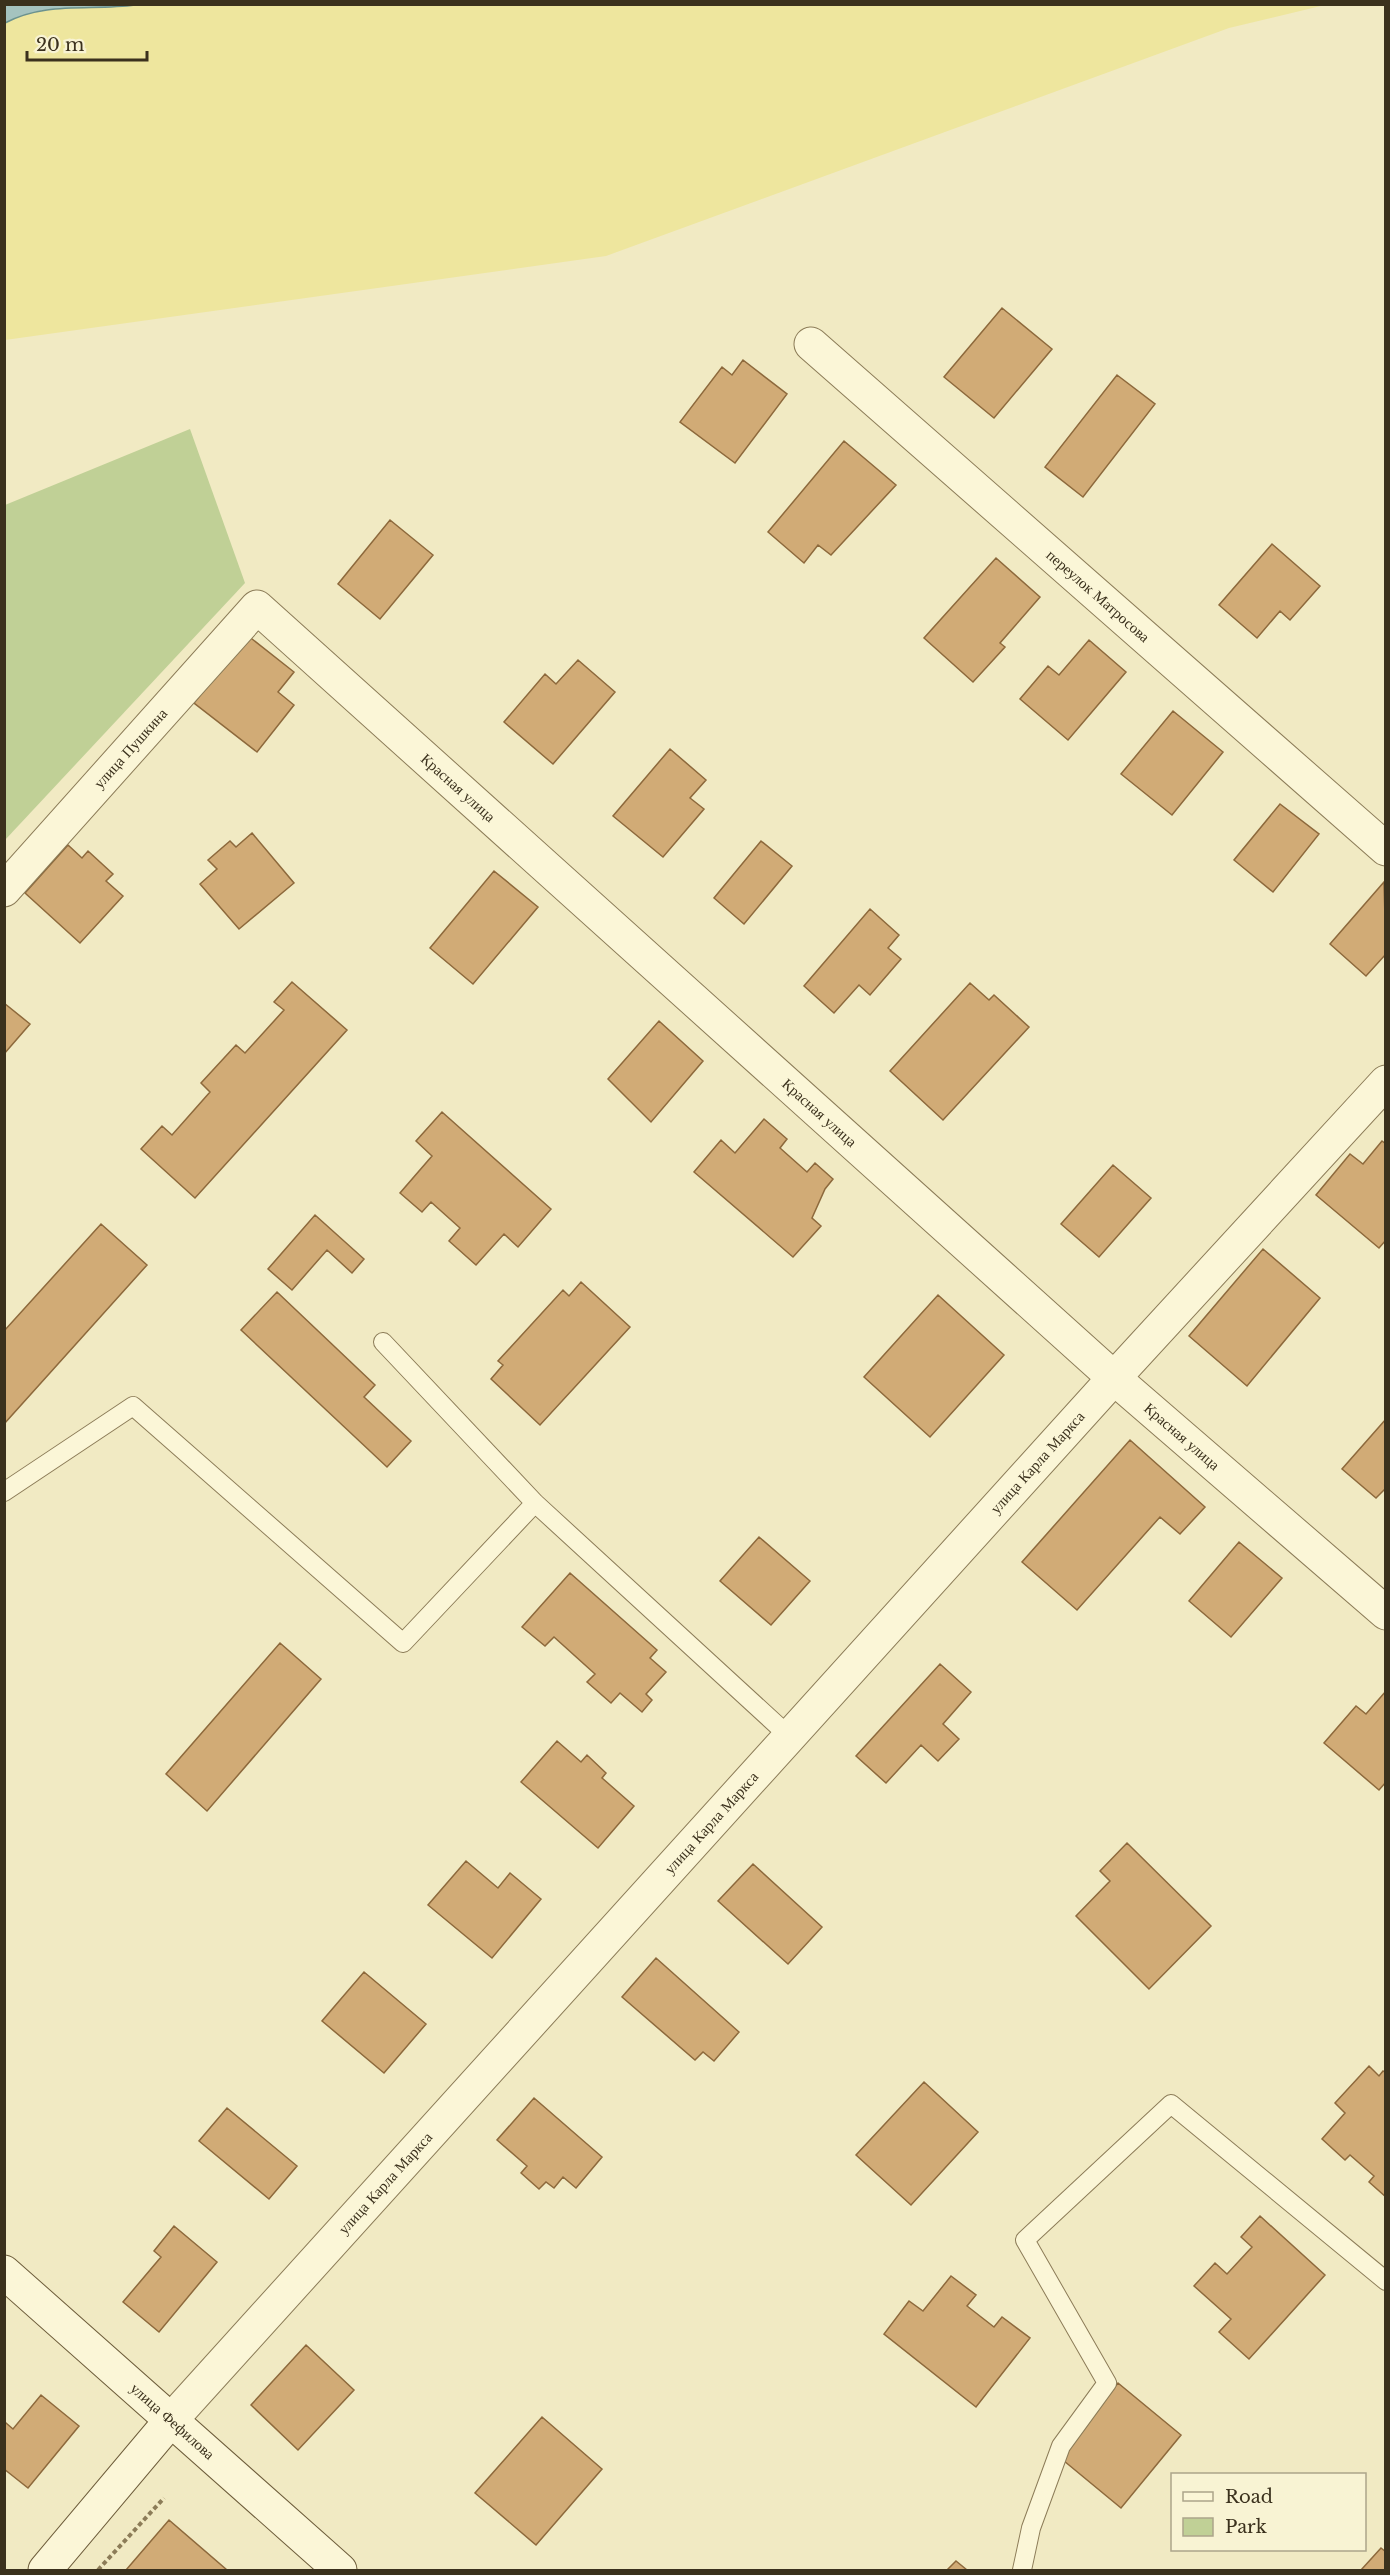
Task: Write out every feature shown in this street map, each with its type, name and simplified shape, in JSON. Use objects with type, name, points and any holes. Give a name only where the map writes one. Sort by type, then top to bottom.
[{"type":"street","name":"переулок Матросова","points":[[811,344],[1386,849]]},
{"type":"street","name":"улица Пушкина","points":[[4,890],[257,607]]},
{"type":"street","name":"Красная улица","points":[[257,607],[1114,1378],[1386,1612]]},
{"type":"street","name":"улица Карла Маркса","points":[[45,2571],[172,2419],[1114,1378],[1386,1082]]},
{"type":"street","name":"улица Фефилова","points":[[4,2272],[172,2419],[340,2571]]},
{"type":"lane","points":[[383,1342],[535,1503],[790,1737]]},
{"type":"lane","points":[[4,1492],[133,1406],[403,1643],[535,1503]]},
{"type":"lane","points":[[1022,2571],[1031,2528],[1061,2446],[1107,2383],[1025,2240],[1171,2104],[1386,2281]]},
{"type":"path","points":[[98,2571],[164,2498]]},
{"type":"green space","points":[[190,429],[245,583],[5,840],[5,505]]},
{"type":"sand","points":[[135,4],[1325,5],[1229,28],[606,256],[5,340],[4,23],[20,16],[52,9]]},
{"type":"water","points":[[5,4],[135,5],[52,9],[20,16],[5,23]]},
{"type":"building","points":[[1002,308],[1052,349],[994,418],[944,377]]},
{"type":"building","points":[[743,360],[787,394],[735,463],[680,422],[722,367],[732,375]]},
{"type":"building","points":[[1117,375],[1155,404],[1083,497],[1045,467]]},
{"type":"building","points":[[844,441],[896,485],[831,555],[818,545],[804,563],[768,532]]},
{"type":"building","points":[[390,520],[433,555],[380,619],[338,584]]},
{"type":"building","points":[[1272,544],[1320,586],[1290,620],[1280,611],[1257,638],[1219,605]]},
{"type":"building","points":[[996,558],[1040,597],[1000,643],[1005,647],[973,682],[924,638]]},
{"type":"building","points":[[247,635],[294,672],[278,692],[294,705],[257,752],[194,703]]},
{"type":"building","points":[[1089,640],[1126,672],[1068,740],[1020,699],[1048,666],[1059,675]]},
{"type":"building","points":[[578,660],[615,692],[553,764],[504,722],[545,674],[556,684]]},
{"type":"building","points":[[1173,711],[1223,752],[1172,815],[1121,774]]},
{"type":"building","points":[[670,749],[706,780],[690,798],[704,809],[663,857],[613,816]]},
{"type":"building","points":[[1280,804],[1319,834],[1273,892],[1234,860]]},
{"type":"building","points":[[252,833],[294,883],[239,929],[200,884],[217,869],[208,860],[230,841],[236,847]]},
{"type":"building","points":[[761,841],[792,866],[744,924],[714,898]]},
{"type":"building","points":[[68,845],[82,858],[88,851],[113,874],[106,881],[123,896],[80,943],[25,893]]},
{"type":"building","points":[[494,871],[538,907],[473,984],[430,948]]},
{"type":"building","points":[[1384,882],[1386,954],[1366,976],[1330,944]]},
{"type":"building","points":[[870,909],[899,935],[888,948],[901,959],[870,995],[859,985],[834,1013],[804,986]]},
{"type":"building","points":[[292,982],[347,1030],[195,1198],[141,1149],[162,1126],[172,1135],[210,1092],[201,1083],[236,1045],[245,1053],[284,1010],[274,1002]]},
{"type":"building","points":[[970,983],[989,1000],[994,995],[1029,1027],[943,1120],[890,1071]]},
{"type":"building","points":[[4,1003],[30,1024],[4,1054]]},
{"type":"building","points":[[659,1021],[703,1061],[651,1122],[608,1079]]},
{"type":"building","points":[[442,1112],[551,1209],[518,1247],[504,1234],[476,1265],[449,1241],[460,1228],[431,1202],[422,1212],[400,1193],[432,1156],[416,1141]]},
{"type":"building","points":[[764,1119],[787,1139],[780,1148],[807,1172],[815,1163],[833,1179],[825,1189],[812,1218],[821,1226],[793,1257],[694,1172],[721,1140],[735,1153]]},
{"type":"building","points":[[1382,1141],[1386,1144],[1386,1240],[1379,1248],[1316,1195],[1350,1154],[1363,1164]]},
{"type":"building","points":[[1113,1165],[1151,1198],[1099,1257],[1061,1224]]},
{"type":"building","points":[[315,1215],[364,1259],[352,1273],[327,1250],[292,1290],[268,1269]]},
{"type":"building","points":[[101,1224],[147,1265],[4,1424],[4,1331]]},
{"type":"building","points":[[1263,1249],[1320,1298],[1247,1386],[1189,1336]]},
{"type":"building","points":[[581,1282],[630,1327],[540,1425],[491,1379],[503,1365],[498,1361],[563,1290],[569,1296]]},
{"type":"building","points":[[277,1292],[375,1385],[364,1397],[411,1441],[387,1467],[241,1330]]},
{"type":"building","points":[[938,1295],[1004,1355],[930,1437],[864,1377]]},
{"type":"building","points":[[1386,1419],[1386,1488],[1376,1498],[1342,1469]]},
{"type":"building","points":[[1130,1440],[1205,1507],[1180,1534],[1160,1517],[1077,1610],[1022,1562]]},
{"type":"building","points":[[759,1537],[810,1581],[771,1625],[720,1581]]},
{"type":"building","points":[[1239,1542],[1282,1578],[1231,1637],[1189,1601]]},
{"type":"building","points":[[570,1573],[657,1650],[650,1658],[666,1672],[646,1694],[652,1700],[642,1712],[620,1693],[611,1703],[587,1682],[595,1674],[554,1637],[545,1646],[522,1627]]},
{"type":"building","points":[[280,1643],[321,1679],[207,1811],[166,1774]]},
{"type":"building","points":[[940,1664],[971,1692],[943,1724],[959,1739],[938,1761],[921,1745],[886,1783],[856,1756]]},
{"type":"building","points":[[1386,1691],[1386,1782],[1379,1790],[1324,1743],[1356,1706],[1366,1714]]},
{"type":"building","points":[[557,1741],[581,1762],[587,1755],[606,1773],[602,1778],[634,1806],[598,1848],[521,1782]]},
{"type":"building","points":[[1127,1843],[1211,1926],[1149,1989],[1076,1916],[1110,1881],[1100,1871]]},
{"type":"building","points":[[466,1861],[498,1888],[510,1873],[541,1899],[492,1958],[428,1905]]},
{"type":"building","points":[[753,1864],[822,1927],[788,1964],[718,1901]]},
{"type":"building","points":[[656,1958],[739,2032],[714,2061],[703,2052],[695,2060],[622,1997]]},
{"type":"building","points":[[364,1972],[426,2024],[384,2073],[322,2021]]},
{"type":"building","points":[[1369,2066],[1379,2076],[1383,2071],[1386,2073],[1386,2197],[1369,2182],[1374,2176],[1350,2155],[1345,2160],[1322,2139],[1345,2113],[1335,2103]]},
{"type":"building","points":[[924,2082],[978,2132],[911,2205],[856,2155]]},
{"type":"building","points":[[534,2098],[602,2157],[576,2188],[563,2177],[554,2188],[546,2182],[539,2189],[521,2173],[527,2166],[497,2140]]},
{"type":"building","points":[[227,2108],[297,2166],[269,2199],[199,2141]]},
{"type":"building","points":[[1260,2216],[1325,2275],[1249,2359],[1219,2332],[1231,2319],[1194,2286],[1215,2263],[1227,2274],[1252,2247],[1241,2237]]},
{"type":"building","points":[[174,2226],[217,2262],[159,2332],[123,2302],[161,2257],[154,2251]]},
{"type":"building","points":[[951,2276],[976,2295],[967,2306],[994,2327],[1002,2317],[1030,2338],[976,2407],[884,2334],[909,2301],[923,2311]]},
{"type":"building","points":[[306,2345],[354,2390],[298,2450],[251,2405]]},
{"type":"building","points":[[1118,2383],[1181,2435],[1121,2508],[1058,2456]]},
{"type":"building","points":[[41,2395],[79,2426],[28,2488],[4,2469],[4,2425],[6,2423],[13,2429]]},
{"type":"building","points":[[542,2417],[602,2469],[536,2545],[475,2493]]},
{"type":"building","points":[[169,2520],[227,2570],[126,2570]]},
{"type":"building","points":[[1381,2548],[1386,2552],[1386,2570],[1361,2570]]},
{"type":"building","points":[[956,2561],[967,2570],[947,2570]]}]
